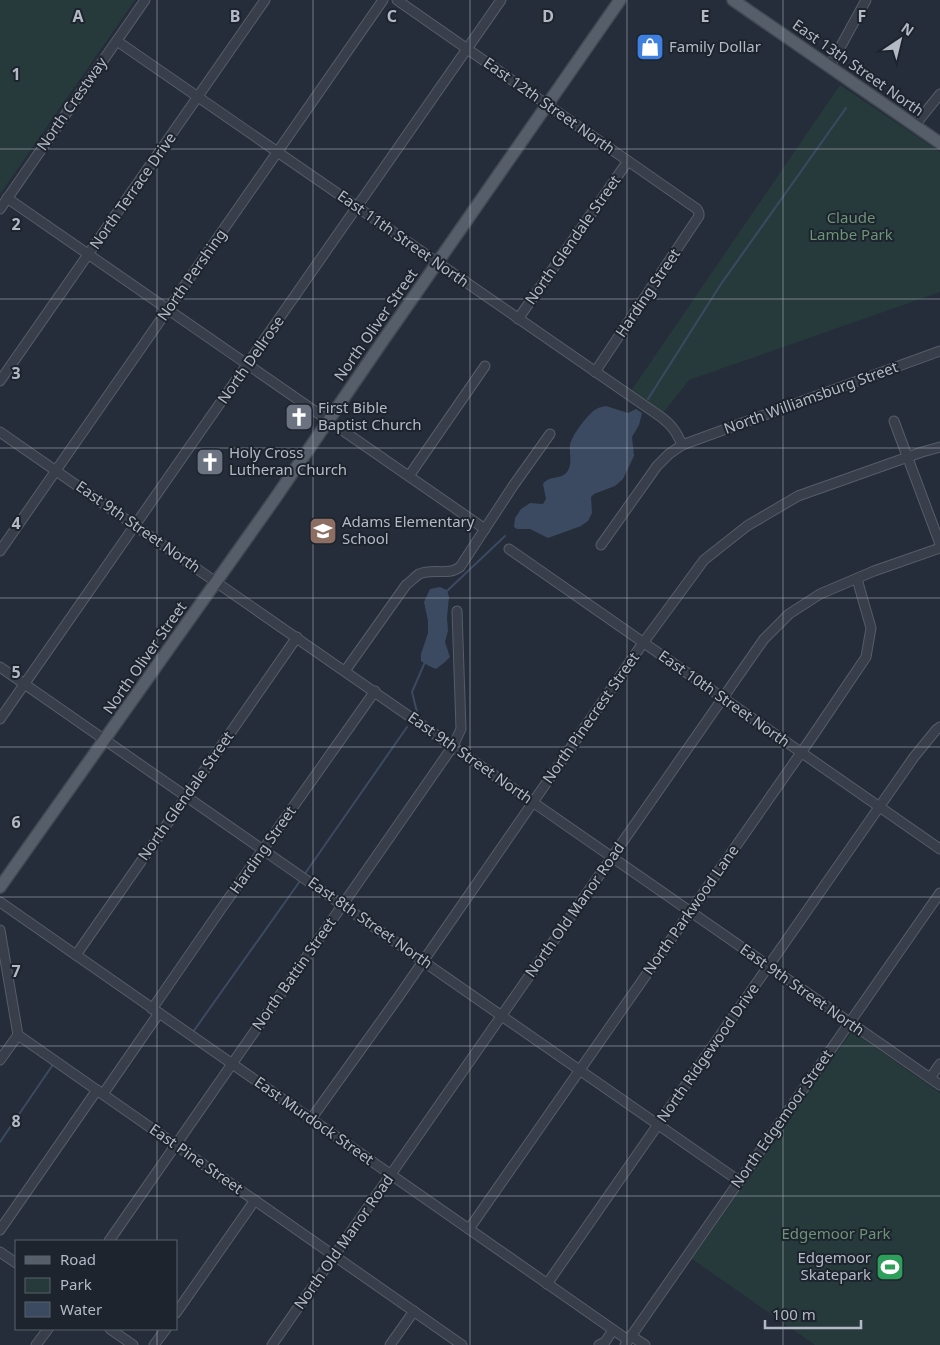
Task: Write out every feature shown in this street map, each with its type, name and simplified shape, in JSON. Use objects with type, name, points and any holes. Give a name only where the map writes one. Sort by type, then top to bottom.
[{"type":"main road","name":"North Oliver Street","points":[[0,887],[217,582],[620,0]]},
{"type":"main road","name":"East 13th Street North","points":[[741,2],[940,143]]},
{"type":"street","name":"North Crestway","points":[[0,209],[145,0]]},
{"type":"street","name":"North Terrace Drive","points":[[0,381],[265,0]]},
{"type":"street","name":"North Pershing","points":[[0,551],[383,0]]},
{"type":"street","name":"East 12th Street North","points":[[397,0],[697,209],[699,213]]},
{"type":"street","name":"North Dellrose","points":[[0,719],[501,0]]},
{"type":"street","points":[[830,66],[866,0]]},
{"type":"street","name":"East 11th Street North","points":[[117,41],[670,424],[682,445]]},
{"type":"street","points":[[915,126],[940,94]]},
{"type":"street","name":"North Glendale Street","points":[[518,319],[628,161]]},
{"type":"street","points":[[7,198],[485,529]]},
{"type":"street","name":"Harding Street","points":[[594,372],[699,216],[699,213]]},
{"type":"street","name":"North Williamsburg Street","points":[[601,545],[657,466],[682,445],[940,350]]},
{"type":"street","points":[[409,476],[485,366]]},
{"type":"street","points":[[894,421],[940,544]]},
{"type":"street","name":"East 9th Street North","points":[[0,432],[940,1085]]},
{"type":"street","points":[[345,671],[406,585],[419,575],[431,572],[444,573],[455,571],[460,567],[513,486],[550,434]]},
{"type":"street","name":"North Pinecrest Street","points":[[311,1119],[643,644],[704,560],[747,526],[798,496],[940,447]]},
{"type":"street","name":"North Old Manor Road","points":[[272,1345],[764,639],[790,614],[820,594],[857,578],[940,548]]},
{"type":"street","name":"East 10th Street North","points":[[509,549],[940,849]]},
{"type":"street","name":"North Parkwood Lane","points":[[469,1229],[866,657],[871,628],[857,578]]},
{"type":"street","name":"North Battin Street","points":[[109,1240],[453,746],[461,729],[457,611]]},
{"type":"street","name":"North Glendale Street","points":[[76,955],[297,637]]},
{"type":"street","name":"East 8th Street North","points":[[0,667],[739,1181]]},
{"type":"street","name":"Harding Street","points":[[0,1230],[100,1092],[263,849],[374,691]]},
{"type":"street","name":"North Ridgewood Drive","points":[[547,1284],[914,757],[940,727]]},
{"type":"street","name":"North Edgemoor Street","points":[[628,1340],[940,893]]},
{"type":"street","name":"East Murdock Street","points":[[0,902],[613,1330],[628,1340],[645,1345]]},
{"type":"street","points":[[0,930],[18,1035],[0,1060]]},
{"type":"street","name":"East Pine Street","points":[[18,1035],[462,1345]]},
{"type":"street","points":[[930,1078],[940,1064]]},
{"type":"street","points":[[178,1310],[255,1200]]},
{"type":"street","points":[[0,1252],[15,1262]]},
{"type":"street","points":[[390,1345],[414,1311]]},
{"type":"street","points":[[36,1345],[47,1330]]},
{"type":"street","points":[[111,1330],[133,1345]]},
{"type":"street","points":[[154,1345],[165,1330]]},
{"type":"street","points":[[599,1345],[605,1342],[613,1330]]},
{"type":"green space","points":[[0,0],[135,0],[0,194]]},
{"type":"green space","name":"Claude Lambe Park","points":[[840,85],[940,152],[940,292],[689,380],[663,413],[631,391]]},
{"type":"green space","name":"Edgemoor Park","points":[[852,1031],[940,1093],[940,1345],[815,1345],[692,1259]]},
{"type":"water","points":[[606,406],[628,413],[636,409],[642,413],[639,425],[632,437],[634,456],[623,479],[615,486],[591,497],[592,513],[588,521],[581,526],[548,538],[530,529],[517,529],[514,527],[515,518],[521,509],[530,503],[543,504],[546,499],[543,484],[548,479],[562,476],[569,469],[570,445],[577,430],[594,410]]},
{"type":"water","points":[[440,587],[447,590],[449,597],[448,631],[445,642],[450,657],[436,669],[421,661],[421,654],[428,633],[428,621],[424,602],[430,589]]},
{"type":"waterway","points":[[648,399],[721,284],[846,108]]},
{"type":"waterway","points":[[447,591],[505,536]]},
{"type":"waterway","points":[[417,712],[412,692],[425,662]]},
{"type":"waterway","points":[[304,875],[407,727]]},
{"type":"waterway","points":[[193,1032],[300,881]]},
{"type":"waterway","points":[[0,1142],[54,1063]]},
{"type":"place","name":"Family Dollar","points":[[650,47]]},
{"type":"place","name":"First Bible Baptist Church","points":[[299,417]]},
{"type":"place","name":"Holy Cross Lutheran Church","points":[[210,462]]},
{"type":"place","name":"Adams Elementary School","points":[[323,531]]},
{"type":"place","name":"Edgemoor Skatepark","points":[[890,1267]]}]
